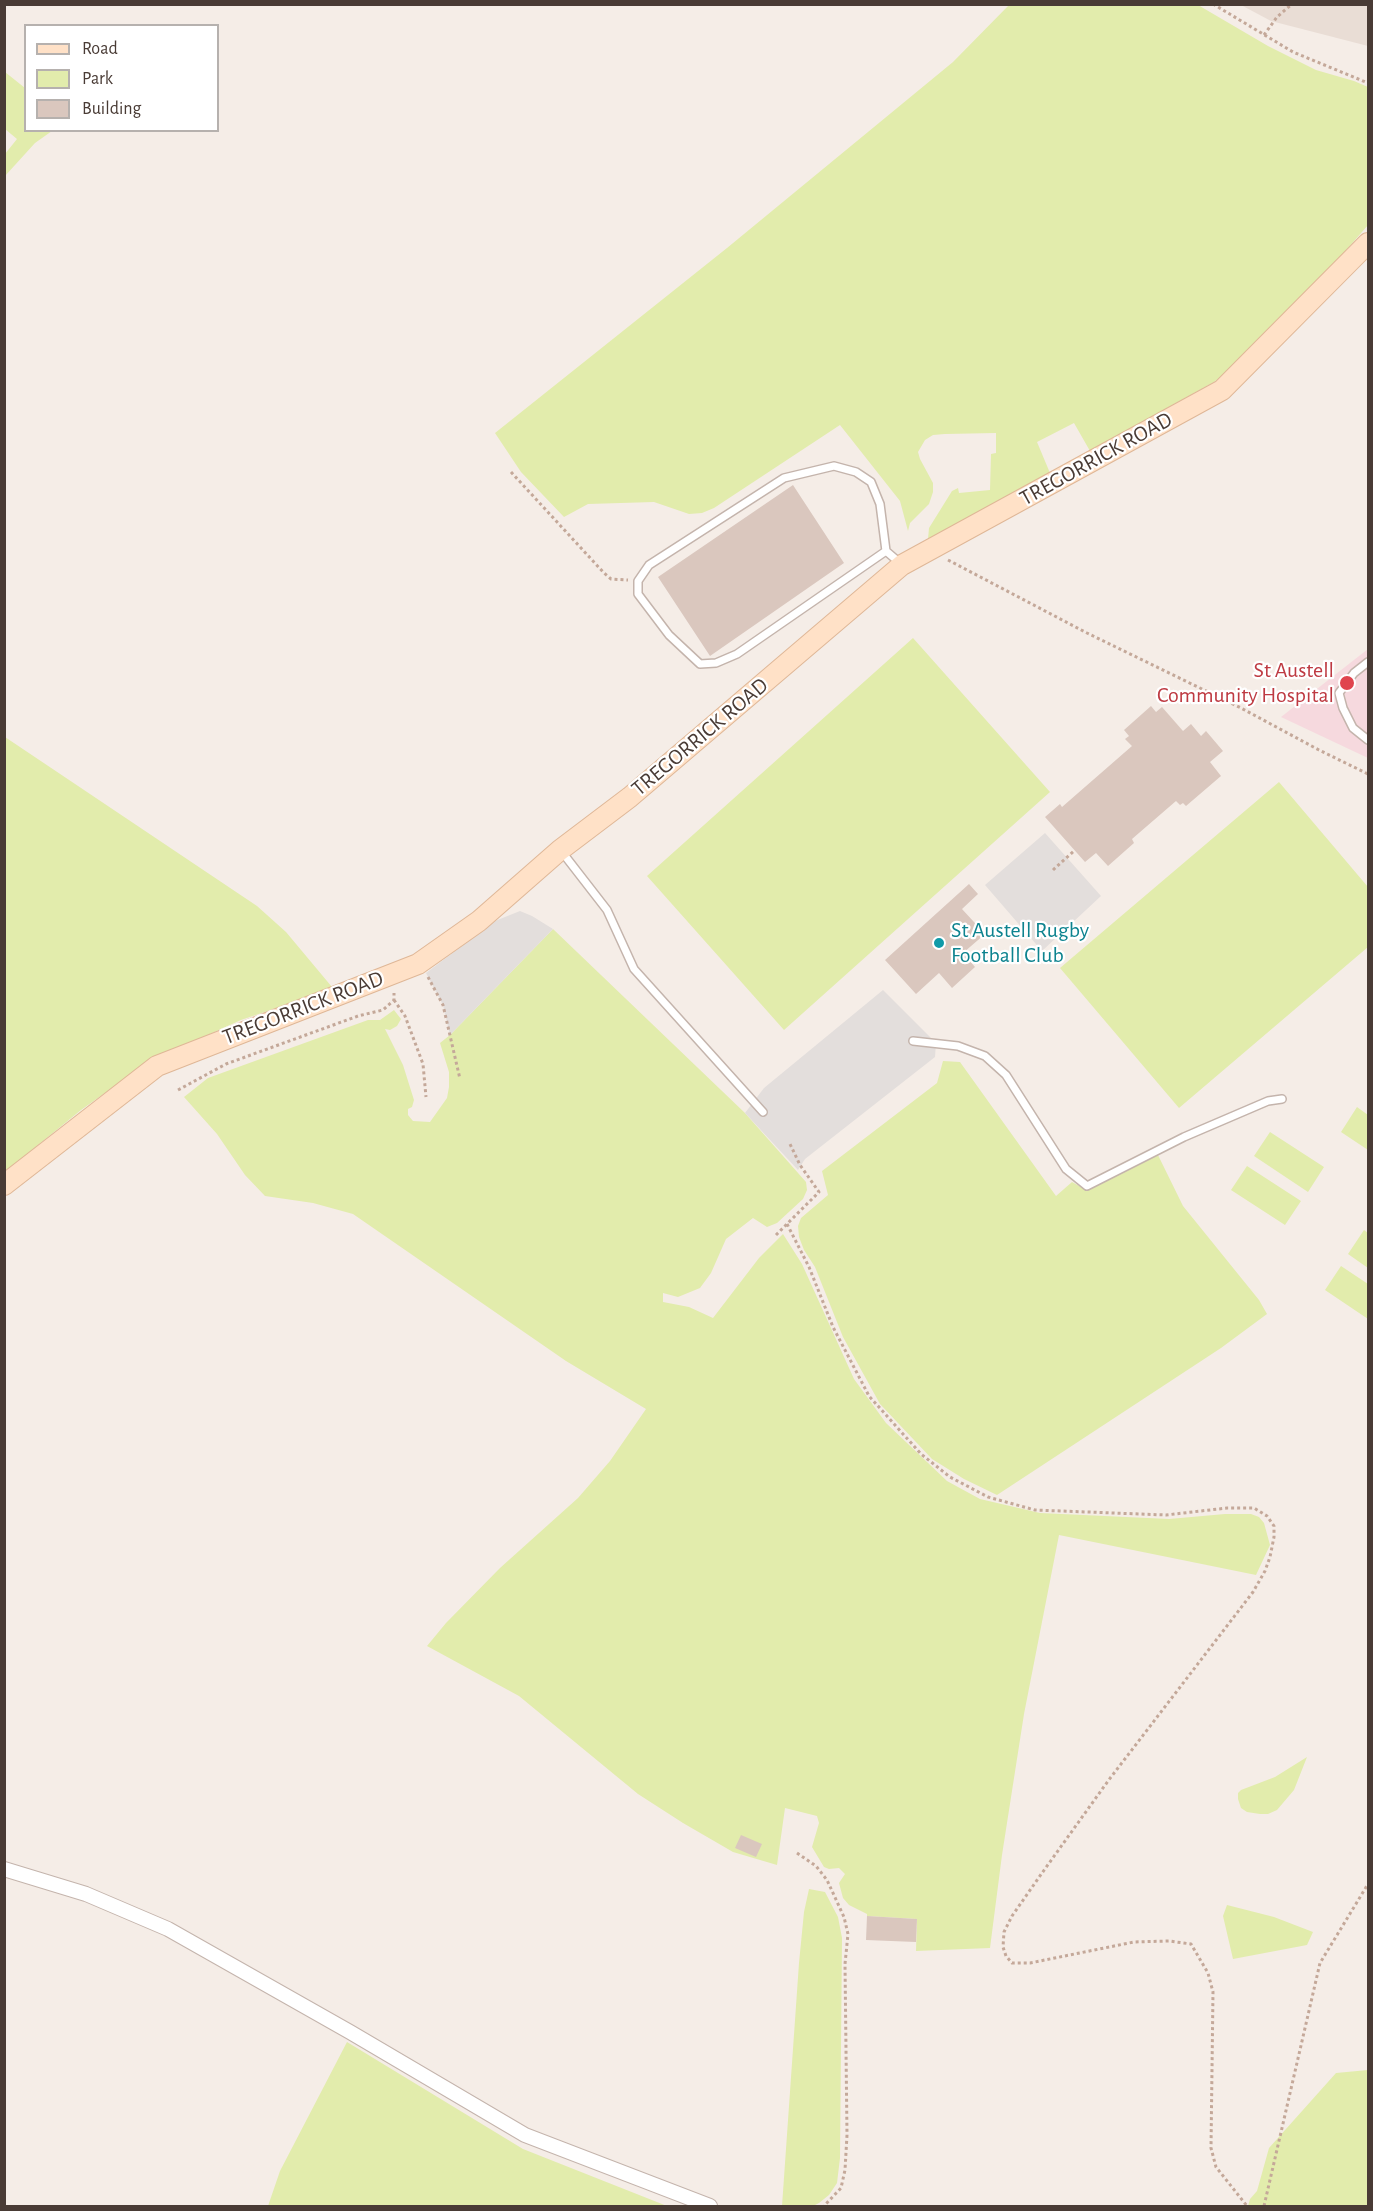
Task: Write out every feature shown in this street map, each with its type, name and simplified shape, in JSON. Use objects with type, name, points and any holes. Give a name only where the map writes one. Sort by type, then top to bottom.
[{"type":"street","name":"TREGORRICK ROAD","points":[[4,1185],[157,1066],[418,964],[479,921],[560,850],[630,797],[902,565],[1222,390],[1368,243]]},
{"type":"street","points":[[4,1869],[86,1894],[168,1929],[350,2032],[525,2136],[710,2206]]},
{"type":"lane","points":[[886,551],[737,654],[716,663],[700,664],[669,635],[638,594],[638,581],[649,565],[784,478],[834,466],[856,472],[871,482],[880,504],[886,551],[902,565]]},
{"type":"lane","points":[[1368,662],[1354,673],[1339,693],[1342,708],[1353,728],[1368,740]]},
{"type":"lane","points":[[560,850],[607,910],[634,969],[763,1112]]},
{"type":"lane","points":[[913,1041],[958,1046],[984,1056],[1006,1075],[1066,1169],[1087,1186],[1184,1137],[1268,1101],[1282,1099]]},
{"type":"path","points":[[1213,4],[1293,52],[1368,83]]},
{"type":"path","points":[[1264,35],[1277,17],[1292,4]]},
{"type":"path","points":[[511,472],[604,573],[611,579],[638,581]]},
{"type":"path","points":[[929,550],[1077,628],[1241,708],[1368,774]]},
{"type":"path","points":[[1053,870],[1075,850]]},
{"type":"path","points":[[418,964],[426,973],[443,1005],[460,1079]]},
{"type":"path","points":[[393,973],[394,1000],[405,1016],[423,1064],[426,1097]]},
{"type":"path","points":[[178,1090],[226,1064],[358,1016],[383,1010],[394,1000]]},
{"type":"path","points":[[776,1234],[819,1192],[800,1165],[790,1144]]},
{"type":"path","points":[[787,1224],[833,1327],[869,1396],[921,1454],[950,1477],[988,1497],[1035,1510],[1166,1515],[1227,1508],[1254,1508],[1267,1516],[1274,1526],[1275,1537],[1270,1557],[1253,1592],[1108,1781],[1024,1899],[1004,1932],[1003,1947],[1012,1963],[1029,1963],[1134,1942],[1169,1941],[1191,1944],[1208,1973],[1214,1992],[1211,2148],[1216,2167],[1247,2206]]},
{"type":"path","points":[[797,1853],[816,1866],[827,1880],[844,1917],[848,1934],[845,1964],[847,2135],[845,2170],[841,2188],[824,2206]]},
{"type":"path","points":[[1264,2206],[1320,1963],[1368,1884]]},
{"type":"shaded area","points":[[1241,5],[1368,5],[1368,46],[1271,21]]},
{"type":"shaded area","name":"St Austell Community Hospital","points":[[1368,649],[1368,758],[1281,717]]},
{"type":"shaded area","points":[[1045,833],[1101,896],[1042,951],[985,885]]},
{"type":"shaded area","points":[[520,911],[553,929],[450,1035],[443,1005],[426,973],[495,921]]},
{"type":"shaded area","points":[[883,990],[936,1043],[935,1057],[805,1159],[798,1170],[745,1113],[764,1088]]},
{"type":"green space","points":[[1009,5],[1198,5],[1268,46],[1316,70],[1368,87],[1368,225],[1316,285],[1249,354],[1214,382],[1090,451],[1074,423],[1037,442],[1050,473],[928,539],[929,528],[952,491],[958,488],[959,493],[990,490],[991,454],[996,453],[996,433],[933,435],[925,440],[918,452],[933,483],[933,492],[929,504],[910,523],[908,531],[900,501],[840,425],[714,508],[702,513],[689,514],[654,502],[588,504],[564,517],[521,472],[495,433],[727,248],[953,62]]},
{"type":"green space","points":[[5,72],[24,87],[24,132],[51,132],[35,143],[5,176],[5,154],[17,139],[5,129]]},
{"type":"green space","points":[[913,638],[1050,792],[784,1030],[647,876]]},
{"type":"green space","points":[[5,737],[257,906],[286,932],[332,987],[241,1020],[179,1048],[133,1073],[81,1110],[5,1172]]},
{"type":"green space","points":[[1279,782],[1368,887],[1368,947],[1179,1108],[1060,968]]},
{"type":"green space","points":[[553,929],[745,1113],[806,1182],[807,1190],[803,1199],[777,1223],[767,1227],[753,1218],[726,1239],[711,1273],[700,1288],[678,1297],[663,1293],[663,1302],[689,1307],[713,1318],[759,1258],[783,1234],[802,1264],[854,1379],[886,1423],[947,1481],[980,1499],[1040,1513],[1169,1519],[1251,1514],[1259,1517],[1264,1523],[1270,1545],[1256,1575],[1059,1535],[1024,1714],[990,1948],[916,1951],[917,1919],[867,1916],[849,1905],[843,1898],[839,1883],[845,1874],[839,1868],[824,1867],[812,1847],[819,1823],[817,1816],[785,1808],[777,1865],[733,1852],[638,1794],[519,1696],[427,1646],[446,1623],[500,1568],[578,1498],[610,1461],[646,1409],[566,1361],[353,1214],[313,1203],[265,1196],[245,1175],[217,1134],[184,1097],[208,1078],[368,1020],[380,1020],[394,1010],[401,1019],[397,1026],[390,1030],[385,1029],[403,1065],[414,1100],[412,1107],[408,1109],[408,1115],[413,1121],[430,1122],[447,1098],[449,1087],[449,1072],[440,1043]]},
{"type":"green space","points":[[943,1061],[960,1062],[1056,1196],[1072,1182],[1081,1187],[1088,1187],[1157,1153],[1183,1206],[1259,1300],[1267,1314],[1221,1348],[997,1495],[964,1479],[932,1459],[880,1404],[843,1337],[815,1267],[799,1237],[798,1226],[801,1218],[828,1195],[822,1171],[937,1083]]},
{"type":"green space","points":[[1357,1107],[1368,1115],[1368,1150],[1341,1132]]},
{"type":"green space","points":[[1270,1132],[1324,1167],[1308,1192],[1254,1156]]},
{"type":"green space","points":[[1247,1166],[1301,1201],[1285,1225],[1231,1190]]},
{"type":"green space","points":[[1364,1230],[1368,1233],[1368,1268],[1348,1254]]},
{"type":"green space","points":[[1341,1266],[1368,1284],[1368,1319],[1325,1290]]},
{"type":"green space","points":[[1307,1757],[1294,1790],[1277,1810],[1268,1814],[1260,1814],[1247,1812],[1241,1808],[1238,1793],[1241,1790],[1275,1777]]},
{"type":"green space","points":[[809,1889],[825,1892],[838,1917],[842,1938],[840,2158],[837,2183],[829,2195],[813,2206],[782,2206],[799,1963],[804,1912]]},
{"type":"green space","points":[[1227,1905],[1274,1917],[1313,1932],[1307,1945],[1233,1959],[1223,1916]]},
{"type":"green space","points":[[347,2042],[523,2149],[667,2206],[268,2206],[280,2171]]},
{"type":"green space","points":[[1368,2070],[1368,2206],[1248,2206],[1250,2199],[1257,2191],[1269,2148],[1336,2073]]},
{"type":"building","points":[[793,485],[844,563],[710,656],[658,577]]},
{"type":"building","points":[[1151,706],[1156,712],[1162,707],[1183,731],[1191,724],[1201,736],[1206,731],[1223,751],[1210,762],[1221,776],[1186,806],[1176,801],[1132,839],[1134,843],[1108,866],[1096,853],[1085,862],[1045,817],[1060,804],[1062,807],[1132,746],[1125,739],[1129,736],[1124,730]]},
{"type":"building","name":"St Austell Rugby Football Club","points":[[969,884],[978,894],[962,909],[985,934],[963,953],[975,967],[952,988],[939,973],[916,994],[885,960]]},
{"type":"building","points":[[741,1835],[762,1844],[756,1857],[735,1848]]},
{"type":"building","points":[[867,1916],[917,1919],[916,1942],[866,1940]]},
{"type":"place","name":"St Austell Community Hospital","points":[[1347,683]]},
{"type":"place","name":"St Austell Rugby Football Club","points":[[939,943]]}]
